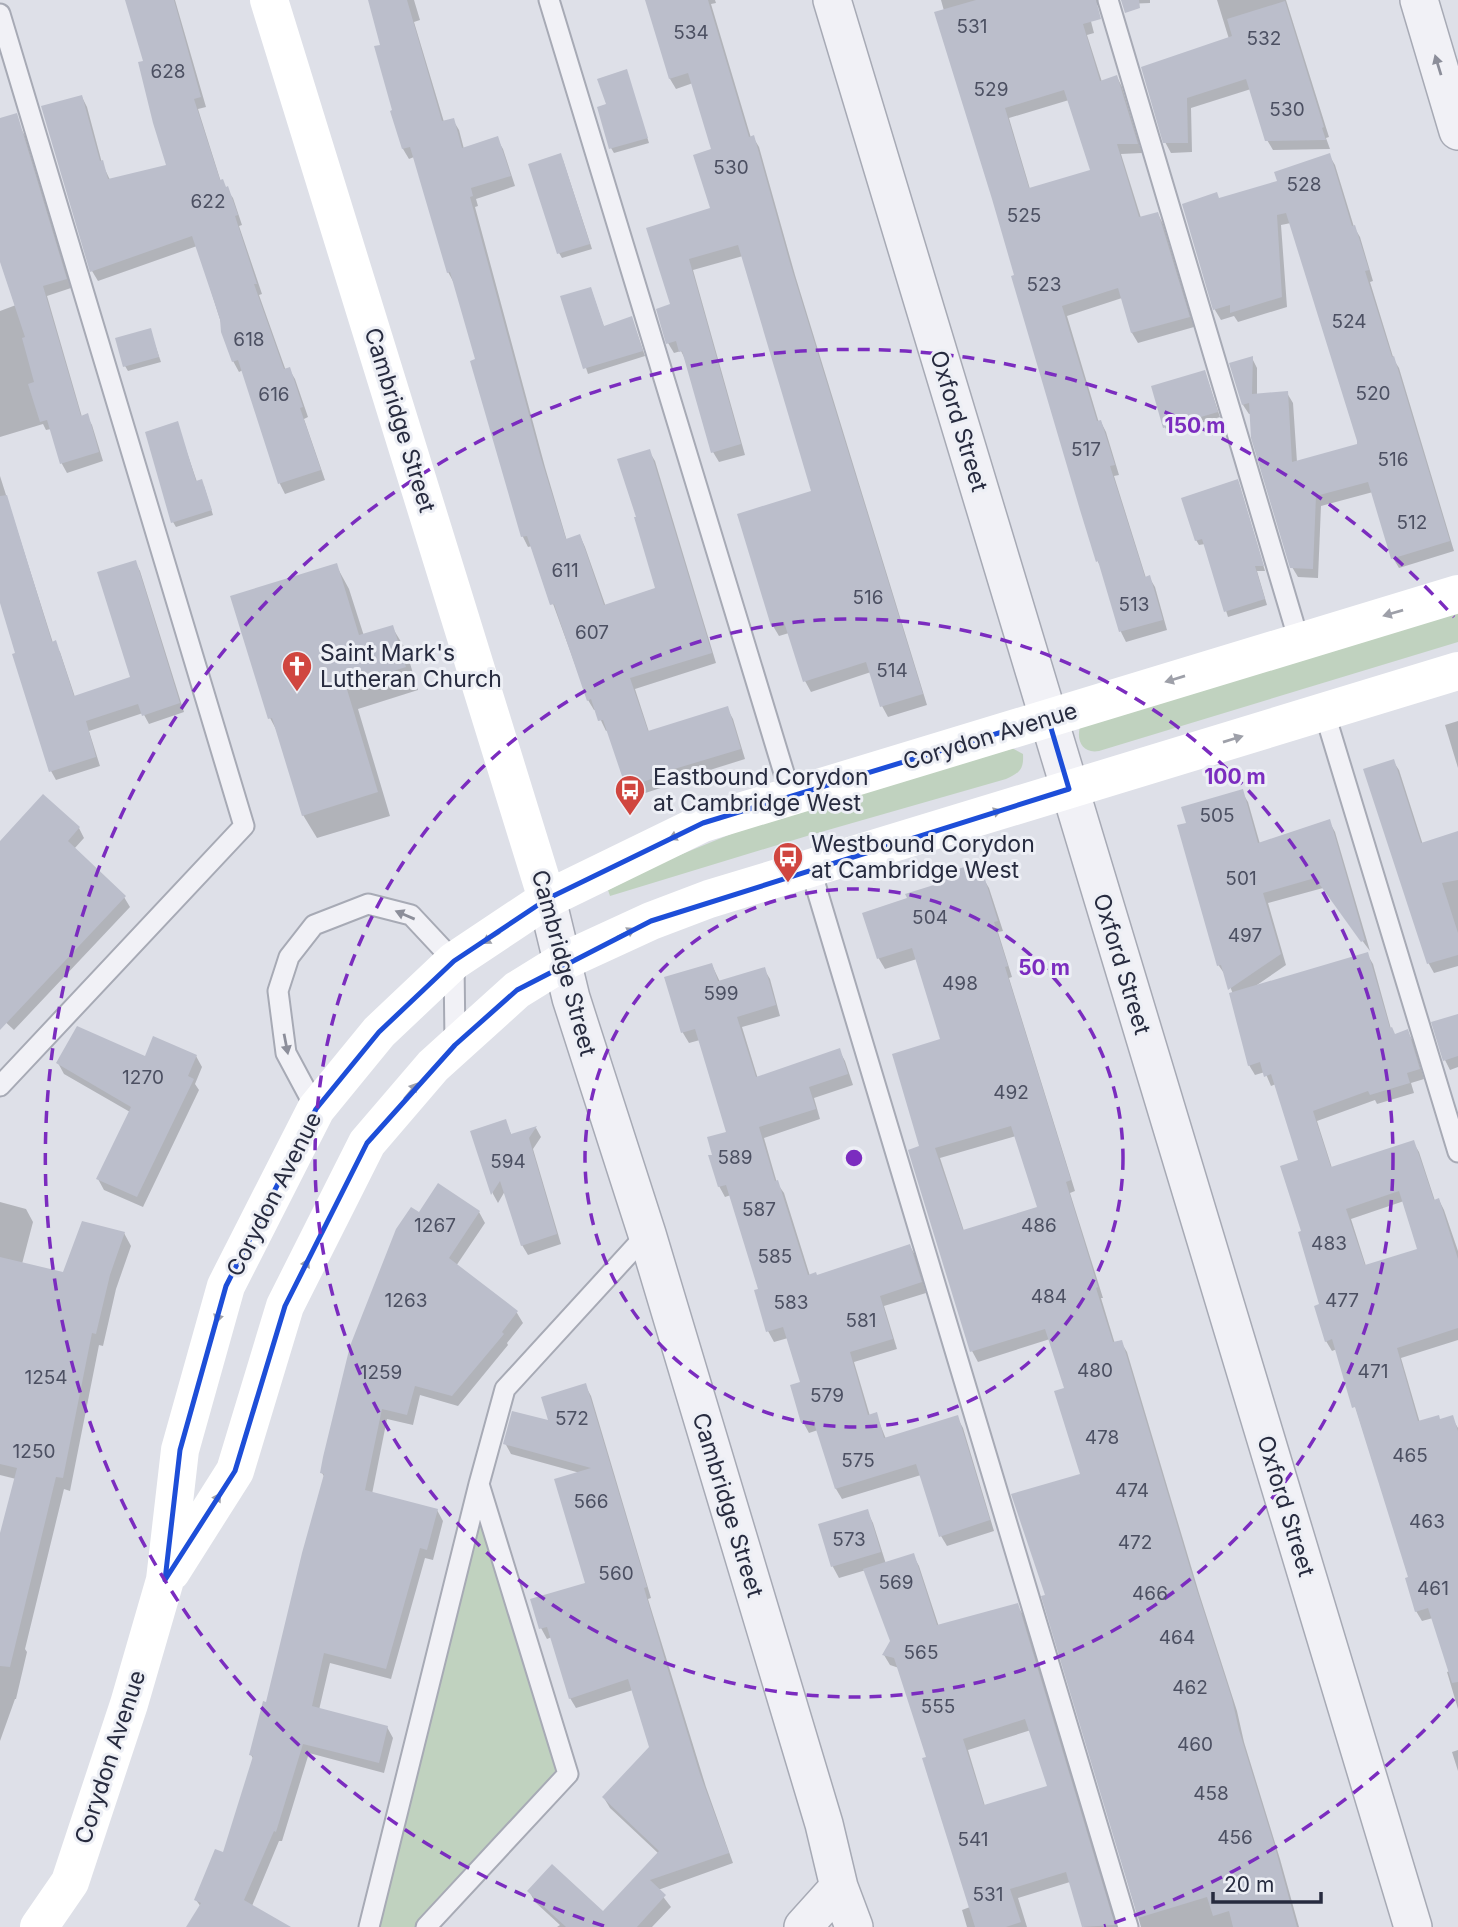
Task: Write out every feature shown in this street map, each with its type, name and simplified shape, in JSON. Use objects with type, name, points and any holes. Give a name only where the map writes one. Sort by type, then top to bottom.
[{"type":"main road","name":"Cambridge Street","points":[[269,0],[547,899]]},
{"type":"main road","name":"Corydon Avenue","points":[[39,1927],[70,1882],[129,1704],[165,1580],[180,1450],[226,1286],[316,1109],[379,1032],[454,961],[547,899],[703,823],[1458,594]]},
{"type":"main road","name":"Corydon Avenue","points":[[165,1580],[234,1471],[285,1306],[367,1143],[433,1066],[517,990],[564,961],[651,921],[709,899],[1458,671]]},
{"type":"street","name":"Oxford Street","points":[[832,0],[1413,1927]]},
{"type":"street","points":[[1419,0],[1458,131]]},
{"type":"street","name":"Cambridge Street","points":[[547,899],[571,998],[647,1234],[824,1824],[839,1887],[854,1927]]},
{"type":"street","points":[[803,1927],[839,1887]]},
{"type":"lane","points":[[549,0],[791,796]]},
{"type":"lane","points":[[1108,0],[1299,641]]},
{"type":"lane","points":[[0,14],[244,826],[0,1086]]},
{"type":"lane","points":[[1324,711],[1458,1152]]},
{"type":"lane","points":[[810,867],[1128,1927]]},
{"type":"lane","points":[[316,1109],[286,1053],[278,990],[289,957],[314,925],[368,904],[411,915],[454,961],[455,1045]]},
{"type":"lane","points":[[369,1927],[505,1389],[647,1234]]},
{"type":"lane","points":[[426,1927],[568,1774],[479,1484]]},
{"type":"highlighted area","points":[[1048,718],[1069,789],[651,921],[517,990],[455,1045],[367,1143],[285,1306],[235,1471],[165,1580],[180,1450],[226,1286],[316,1109],[379,1032],[454,961],[547,899],[703,823]]},
{"type":"green space","points":[[1458,610],[1458,642],[1099,751],[1089,750],[1080,742],[1080,727]]},
{"type":"green space","points":[[1010,747],[1023,754],[1023,764],[1017,773],[1006,779],[610,896],[608,890],[665,861],[741,830]]},
{"type":"green space","points":[[479,1484],[568,1774],[426,1927],[369,1927]]},
{"type":"building","points":[[125,0],[174,0],[201,97],[194,99],[220,180],[223,179],[226,187],[228,186],[238,215],[235,216],[257,284],[254,284],[284,369],[290,367],[303,407],[300,408],[321,470],[278,484],[238,360],[232,362],[221,332],[220,319],[192,236],[90,272],[41,106],[82,95],[100,161],[103,160],[108,179],[166,165],[138,62],[143,61]]},
{"type":"building","points":[[368,0],[407,0],[442,121],[454,118],[462,148],[498,136],[511,176],[471,188],[473,196],[470,197],[540,455],[566,539],[580,534],[604,605],[655,588],[617,459],[650,449],[712,653],[630,678],[648,731],[728,706],[741,749],[671,770],[626,788],[603,720],[598,721],[591,699],[587,701],[554,604],[550,605],[527,536],[521,537],[470,361],[475,359],[450,272],[447,273],[410,147],[402,149],[390,111],[392,110],[374,46],[380,45]]},
{"type":"building","points":[[645,0],[708,0],[749,137],[754,135],[790,263],[923,694],[880,707],[866,662],[803,682],[784,622],[771,626],[737,514],[811,491],[738,245],[689,259],[741,444],[711,453],[682,351],[679,352],[676,341],[666,344],[656,309],[670,304],[646,228],[710,208],[693,155],[711,149],[688,73],[669,79]]},
{"type":"building","points":[[976,0],[1096,0],[1101,19],[1083,24],[1100,81],[1117,75],[1138,144],[1117,144],[1139,217],[1158,212],[1190,317],[1131,333],[1118,288],[1062,306],[1097,421],[1101,420],[1115,465],[1110,466],[1145,577],[1150,575],[1163,620],[1119,632],[1080,510],[1011,276],[1014,275],[992,199],[934,12]],"holes":[[[1064,90],[1090,170],[1029,188],[1005,108]]]},
{"type":"building","points":[[1121,0],[1139,0],[1140,8],[1125,13]]},
{"type":"building","points":[[1285,1],[1326,140],[1265,141],[1246,79],[1187,98],[1188,143],[1163,143],[1141,67],[1232,36],[1227,19]]},
{"type":"building","points":[[627,69],[648,138],[609,149],[597,107],[606,104],[597,79]]},
{"type":"building","points":[[17,113],[67,279],[43,286],[81,416],[88,413],[99,452],[60,464],[47,420],[40,422],[28,384],[34,382],[22,338],[25,337],[0,262],[0,118]]},
{"type":"building","points":[[561,153],[590,244],[557,254],[528,164]]},
{"type":"building","points":[[1330,153],[1352,226],[1355,225],[1369,270],[1365,271],[1392,357],[1394,356],[1450,541],[1391,559],[1368,482],[1316,496],[1313,569],[1290,568],[1251,438],[1249,403],[1242,405],[1229,363],[1253,356],[1252,394],[1288,391],[1292,462],[1357,444],[1357,441],[1286,213],[1277,215],[1282,297],[1230,313],[1230,305],[1213,310],[1182,204],[1217,192],[1219,198],[1277,181],[1274,172]]},
{"type":"building","points":[[591,287],[604,326],[632,316],[643,351],[583,369],[560,296]]},
{"type":"building","points":[[151,328],[159,357],[123,367],[115,338]]},
{"type":"building","points":[[1205,370],[1218,412],[1163,428],[1151,386]]},
{"type":"building","points":[[178,421],[196,481],[202,479],[212,510],[171,523],[145,432]]},
{"type":"building","points":[[1238,479],[1264,566],[1255,566],[1265,599],[1224,612],[1202,539],[1195,541],[1181,498]]},
{"type":"building","points":[[7,495],[52,642],[56,640],[74,696],[130,677],[97,572],[136,560],[180,703],[142,716],[138,704],[86,721],[96,757],[49,772],[12,654],[15,653],[0,603],[0,496]]},
{"type":"building","name":"Saint Mark's Lutheran Church","points":[[337,563],[359,635],[393,625],[406,667],[346,686],[378,792],[302,816],[272,718],[268,719],[230,596]]},
{"type":"building","points":[[1394,759],[1421,843],[1458,831],[1458,880],[1442,883],[1458,933],[1458,955],[1427,964],[1363,769]]},
{"type":"building","points":[[1243,789],[1258,843],[1330,819],[1365,940],[1361,942],[1315,878],[1263,893],[1281,954],[1228,990],[1221,965],[1217,966],[1177,825],[1186,823],[1181,807]]},
{"type":"building","points":[[43,794],[80,827],[68,841],[126,896],[0,1030],[0,841]]},
{"type":"building","points":[[967,866],[971,880],[984,876],[998,921],[994,922],[1008,966],[1005,967],[1071,1180],[1066,1182],[1098,1287],[1096,1288],[1113,1342],[1122,1340],[1232,1699],[1297,1927],[1233,1927],[1229,1911],[1213,1916],[1207,1897],[1138,1918],[1041,1596],[1045,1595],[1011,1494],[1080,1474],[1054,1391],[1064,1388],[1045,1329],[970,1352],[908,1150],[919,1146],[892,1054],[940,1039],[912,948],[877,959],[862,913],[907,898],[905,894],[937,884],[946,873]],"holes":[[[1011,1126],[1037,1207],[963,1230],[935,1148]]]},
{"type":"building","points":[[1368,952],[1390,1028],[1392,1027],[1395,1034],[1408,1029],[1420,1069],[1407,1073],[1410,1083],[1370,1095],[1368,1091],[1313,1111],[1331,1167],[1414,1140],[1434,1200],[1439,1198],[1458,1259],[1458,1328],[1397,1348],[1418,1421],[1439,1415],[1440,1419],[1453,1415],[1458,1431],[1458,1682],[1452,1683],[1428,1608],[1415,1612],[1405,1578],[1408,1577],[1355,1407],[1352,1408],[1332,1339],[1325,1342],[1314,1306],[1319,1304],[1298,1232],[1301,1231],[1280,1166],[1298,1160],[1271,1074],[1264,1077],[1260,1062],[1248,1066],[1229,993]],"holes":[[[1399,1191],[1417,1249],[1365,1265],[1346,1209]]]},
{"type":"building","points":[[712,963],[718,981],[765,967],[776,1005],[737,1017],[756,1077],[840,1048],[848,1074],[809,1087],[816,1109],[759,1127],[775,1181],[778,1180],[808,1275],[816,1272],[817,1275],[910,1244],[922,1282],[880,1296],[893,1339],[850,1352],[868,1415],[877,1412],[884,1438],[958,1415],[990,1520],[939,1537],[916,1464],[835,1489],[813,1420],[801,1423],[790,1385],[800,1382],[783,1327],[766,1332],[754,1290],[758,1289],[726,1185],[718,1187],[708,1155],[712,1155],[707,1137],[726,1132],[695,1029],[681,1033],[664,977]]},
{"type":"building","points":[[1458,1014],[1458,1056],[1443,1061],[1431,1022]]},
{"type":"building","points":[[77,1026],[145,1056],[153,1036],[197,1055],[188,1076],[194,1079],[137,1197],[96,1179],[131,1107],[56,1063]]},
{"type":"building","points":[[506,1119],[511,1134],[537,1126],[529,1138],[557,1234],[521,1246],[500,1181],[491,1195],[470,1131]]},
{"type":"building","points":[[438,1183],[480,1211],[449,1258],[518,1311],[502,1332],[504,1334],[452,1396],[415,1386],[407,1415],[382,1409],[365,1490],[438,1509],[427,1550],[420,1548],[386,1669],[324,1653],[312,1706],[388,1726],[379,1763],[303,1744],[276,1832],[274,1831],[244,1900],[291,1927],[186,1927],[201,1903],[194,1900],[215,1849],[223,1852],[253,1756],[249,1755],[263,1701],[266,1702],[324,1474],[320,1473],[323,1457],[350,1346],[396,1229],[411,1207],[419,1212]]},
{"type":"building","points":[[82,1221],[125,1232],[110,1275],[96,1334],[92,1333],[63,1478],[56,1477],[10,1667],[0,1666],[0,1533],[17,1468],[0,1464],[0,1257],[63,1272]]},
{"type":"building","points":[[586,1383],[647,1587],[644,1588],[665,1660],[700,1774],[729,1853],[650,1880],[666,1895],[637,1927],[566,1927],[527,1891],[552,1864],[603,1911],[659,1851],[602,1797],[649,1747],[628,1679],[569,1699],[547,1627],[539,1629],[530,1599],[585,1583],[554,1479],[591,1468],[503,1444],[512,1411],[548,1420],[541,1397]]},
{"type":"building","points":[[868,1509],[881,1552],[831,1567],[818,1524]]},
{"type":"building","points":[[914,1553],[937,1625],[1018,1603],[1115,1925],[1082,1927],[1066,1872],[1010,1889],[1021,1922],[1006,1927],[975,1927],[894,1658],[882,1655],[890,1641],[863,1569]],"holes":[[[1025,1719],[1047,1786],[984,1805],[963,1739]]]},
{"type":"place","name":"Saint Mark's Lutheran Church","points":[[297,693]]},
{"type":"place","name":"Eastbound Corydon at Cambridge West","points":[[630,817]]},
{"type":"place","name":"Westbound Corydon at Cambridge West","points":[[788,884]]}]
